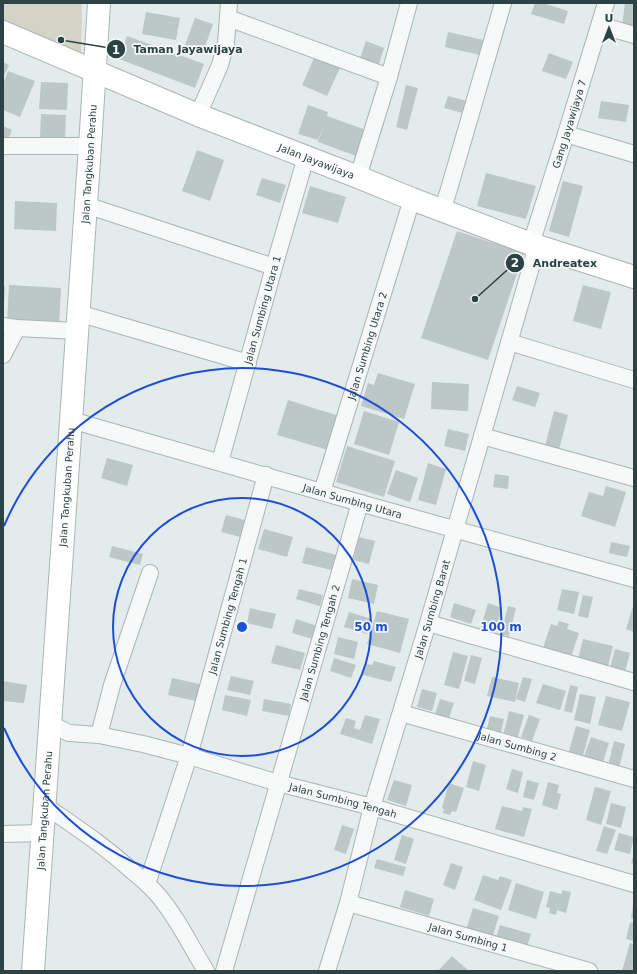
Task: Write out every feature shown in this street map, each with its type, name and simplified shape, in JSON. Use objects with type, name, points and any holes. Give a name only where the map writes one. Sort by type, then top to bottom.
[{"type":"main road","name":"Jalan Tangkuban Perahu","points":[[33,971],[72,420],[99,3]]},
{"type":"main road","name":"Jalan Jayawijaya","points":[[3,32],[198,115],[442,211],[534,245],[634,277]]},
{"type":"street","points":[[442,211],[503,3]]},
{"type":"street","name":"Gang Jayawijaya 7","points":[[534,245],[606,3]]},
{"type":"street","points":[[358,177],[389,76],[404,4]]},
{"type":"street","points":[[198,115],[220,65],[226,43],[228,10],[389,76]]},
{"type":"street","points":[[600,25],[634,35]]},
{"type":"street","points":[[566,134],[634,154]]},
{"type":"street","points":[[3,146],[90,146]]},
{"type":"street","name":"Jalan Sumbing Utara 1","points":[[220,462],[306,157]]},
{"type":"street","name":"Jalan Sumbing Utara 2","points":[[322,492],[412,199]]},
{"type":"street","points":[[86,205],[274,267]]},
{"type":"street","name":"Jalan Sumbing Barat","points":[[327,971],[348,903],[372,807],[428,623],[509,342],[534,245]]},
{"type":"street","points":[[3,355],[10,327],[78,322],[248,363]]},
{"type":"street","points":[[509,342],[634,380]]},
{"type":"street","name":"Jalan Sumbing Utara","points":[[72,420],[360,503],[634,578]]},
{"type":"street","points":[[482,436],[634,478]]},
{"type":"street","name":"Jalan Sumbing Tengah 1","points":[[147,884],[189,756],[266,476]]},
{"type":"street","name":"Jalan Sumbing Tengah 2","points":[[224,971],[360,503]]},
{"type":"street","points":[[99,735],[112,685],[150,573]]},
{"type":"street","points":[[428,623],[634,682]]},
{"type":"street","name":"Jalan Sumbing 2","points":[[401,713],[634,779]]},
{"type":"street","name":"Jalan Sumbing Tengah","points":[[51,724],[69,733],[99,735],[143,744],[189,756],[278,783],[372,807],[634,884]]},
{"type":"street","points":[[44,805],[105,848],[147,884],[173,914],[206,971]]},
{"type":"street","points":[[3,834],[42,833]]},
{"type":"street","name":"Jalan Sumbing 1","points":[[348,903],[589,971]]},
{"type":"shaded area","points":[[3,3],[82,3],[81,56],[3,24]]},
{"type":"building","points":[[535,3],[543,3],[568,11],[564,24],[531,14]]},
{"type":"building","points":[[625,3],[634,3],[634,28],[622,26]]},
{"type":"building","points":[[146,12],[180,18],[176,40],[142,34]]},
{"type":"building","points":[[195,18],[213,24],[202,55],[184,48]]},
{"type":"building","points":[[448,32],[488,41],[484,56],[445,47]]},
{"type":"building","points":[[127,36],[204,64],[195,88],[119,59]]},
{"type":"building","points":[[366,41],[384,48],[379,64],[360,58]]},
{"type":"building","points":[[549,53],[573,62],[566,79],[542,71]]},
{"type":"building","points":[[315,56],[340,68],[327,96],[302,85]]},
{"type":"building","points":[[3,62],[9,65],[3,78]]},
{"type":"building","points":[[8,71],[35,81],[20,117],[3,110],[3,84]]},
{"type":"building","points":[[41,82],[68,83],[67,110],[39,109]]},
{"type":"building","points":[[406,85],[418,88],[407,130],[396,127]]},
{"type":"building","points":[[448,96],[467,101],[463,113],[444,108]]},
{"type":"building","points":[[601,101],[629,105],[626,122],[598,118]]},
{"type":"building","points":[[308,105],[328,112],[327,116],[366,130],[356,156],[318,142],[323,127],[318,140],[298,134]]},
{"type":"building","points":[[41,114],[66,115],[65,139],[40,138]]},
{"type":"building","points":[[3,126],[12,130],[7,142],[3,140]]},
{"type":"building","points":[[197,150],[224,160],[210,201],[182,191]]},
{"type":"building","points":[[486,173],[536,186],[526,219],[477,206]]},
{"type":"building","points":[[262,178],[286,185],[280,203],[256,195]]},
{"type":"building","points":[[563,181],[583,186],[569,237],[549,231]]},
{"type":"building","points":[[310,186],[346,197],[338,223],[302,213]]},
{"type":"building","points":[[15,201],[57,203],[56,231],[14,229]]},
{"type":"building","points":[[457,231],[524,253],[488,360],[421,338]]},
{"type":"building","points":[[9,285],[61,288],[59,326],[7,323]]},
{"type":"building","points":[[583,285],[611,292],[601,329],[573,321]]},
{"type":"building","points":[[3,286],[5,286],[4,305],[3,305]]},
{"type":"building","points":[[378,373],[415,384],[404,419],[361,406],[368,383],[374,385]]},
{"type":"building","points":[[432,382],[469,384],[468,411],[431,409]]},
{"type":"building","points":[[517,386],[540,393],[535,407],[512,400]]},
{"type":"building","points":[[288,400],[339,416],[328,450],[277,435]]},
{"type":"building","points":[[364,411],[399,422],[389,455],[354,444]]},
{"type":"building","points":[[554,411],[568,415],[559,450],[545,446]]},
{"type":"building","points":[[448,429],[469,434],[465,451],[444,446]]},
{"type":"building","points":[[347,446],[395,461],[384,497],[336,482]]},
{"type":"building","points":[[107,458],[133,465],[127,486],[101,478]]},
{"type":"building","points":[[428,463],[446,469],[436,505],[418,500]]},
{"type":"building","points":[[396,470],[418,478],[410,502],[387,494]]},
{"type":"building","points":[[495,474],[509,476],[508,489],[493,487]]},
{"type":"building","points":[[606,486],[626,492],[615,527],[581,516],[589,492],[603,496]]},
{"type":"building","points":[[226,515],[249,521],[244,538],[221,532]]},
{"type":"building","points":[[264,529],[293,537],[287,557],[258,549]]},
{"type":"building","points":[[359,537],[375,541],[369,564],[353,560]]},
{"type":"building","points":[[611,542],[630,546],[627,557],[609,553]]},
{"type":"building","points":[[112,546],[143,554],[140,565],[109,557]]},
{"type":"building","points":[[306,547],[340,556],[336,571],[302,563]]},
{"type":"building","points":[[352,579],[378,585],[374,604],[348,598]]},
{"type":"building","points":[[299,589],[323,595],[320,606],[296,599]]},
{"type":"building","points":[[562,589],[579,592],[574,614],[557,610]]},
{"type":"building","points":[[583,595],[593,597],[588,618],[578,616]]},
{"type":"building","points":[[454,603],[476,610],[471,624],[450,617]]},
{"type":"building","points":[[488,603],[502,608],[495,632],[481,627]]},
{"type":"building","points":[[508,606],[516,608],[509,636],[501,634]]},
{"type":"building","points":[[633,606],[634,607],[634,632],[626,629]]},
{"type":"building","points":[[250,608],[276,614],[272,629],[247,623]]},
{"type":"building","points":[[377,611],[409,619],[400,653],[367,644]]},
{"type":"building","points":[[349,612],[372,619],[367,634],[344,627]]},
{"type":"building","points":[[296,619],[320,627],[316,640],[292,633]]},
{"type":"building","points":[[559,621],[569,624],[567,629],[579,633],[571,657],[543,648],[551,624],[557,626]]},
{"type":"building","points":[[338,637],[358,642],[354,659],[334,654]]},
{"type":"building","points":[[583,639],[613,646],[607,670],[577,663]]},
{"type":"building","points":[[276,645],[305,653],[300,670],[271,663]]},
{"type":"building","points":[[615,649],[630,653],[625,672],[610,668]]},
{"type":"building","points":[[453,652],[468,656],[459,689],[444,685]]},
{"type":"building","points":[[471,655],[482,658],[475,684],[464,681]]},
{"type":"building","points":[[334,658],[356,665],[351,678],[330,671]]},
{"type":"building","points":[[374,661],[396,667],[391,682],[363,675],[366,664],[372,665]]},
{"type":"building","points":[[231,676],[254,681],[250,695],[227,690]]},
{"type":"building","points":[[492,677],[519,683],[515,702],[487,696]]},
{"type":"building","points":[[523,677],[532,679],[525,702],[516,699]]},
{"type":"building","points":[[172,678],[204,685],[200,702],[168,695]]},
{"type":"building","points":[[3,681],[27,685],[24,703],[3,701]]},
{"type":"building","points":[[543,684],[566,691],[560,710],[536,703]]},
{"type":"building","points":[[570,685],[578,687],[572,713],[564,711]]},
{"type":"building","points":[[422,689],[437,693],[432,711],[417,707]]},
{"type":"building","points":[[580,694],[596,697],[590,724],[574,720]]},
{"type":"building","points":[[225,695],[251,700],[247,716],[222,710]]},
{"type":"building","points":[[606,696],[630,702],[622,731],[598,725]]},
{"type":"building","points":[[264,699],[291,704],[289,716],[262,711]]},
{"type":"building","points":[[440,699],[454,703],[448,721],[434,717]]},
{"type":"building","points":[[509,711],[524,715],[517,740],[503,736]]},
{"type":"building","points":[[365,715],[380,719],[372,744],[340,734],[346,718],[356,721],[354,728],[360,730]]},
{"type":"building","points":[[529,715],[540,719],[532,741],[521,737]]},
{"type":"building","points":[[490,716],[504,719],[500,736],[486,733]]},
{"type":"building","points":[[576,726],[590,730],[582,759],[568,755]]},
{"type":"building","points":[[591,737],[609,743],[602,765],[583,759]]},
{"type":"building","points":[[614,741],[625,744],[619,768],[608,766]]},
{"type":"building","points":[[473,761],[486,765],[479,791],[466,787]]},
{"type":"building","points":[[512,769],[523,772],[518,793],[506,789]]},
{"type":"building","points":[[394,780],[412,785],[406,806],[387,800]]},
{"type":"building","points":[[527,780],[539,783],[534,800],[523,797]]},
{"type":"building","points":[[548,782],[559,785],[557,793],[561,794],[557,810],[542,805]]},
{"type":"building","points":[[449,783],[464,788],[456,812],[452,811],[450,815],[443,813],[444,809],[442,808]]},
{"type":"building","points":[[595,787],[611,791],[601,825],[586,820]]},
{"type":"building","points":[[611,803],[626,807],[621,828],[606,824]]},
{"type":"building","points":[[502,806],[522,811],[523,807],[532,809],[524,837],[495,829]]},
{"type":"building","points":[[342,825],[354,829],[346,854],[334,850]]},
{"type":"building","points":[[604,826],[616,830],[607,854],[596,851]]},
{"type":"building","points":[[619,833],[634,837],[630,854],[614,850]]},
{"type":"building","points":[[402,835],[414,839],[406,864],[394,860]]},
{"type":"building","points":[[634,854],[634,864],[631,863]]},
{"type":"building","points":[[377,859],[406,867],[403,876],[374,868]]},
{"type":"building","points":[[451,863],[463,867],[455,890],[443,885]]},
{"type":"building","points":[[483,875],[498,880],[500,876],[512,880],[501,910],[474,900]]},
{"type":"building","points":[[516,883],[544,892],[536,919],[508,910]]},
{"type":"building","points":[[405,890],[434,899],[429,916],[400,907]]},
{"type":"building","points":[[563,890],[571,892],[566,913],[557,910],[556,915],[549,913],[550,908],[546,907],[550,891],[561,894]]},
{"type":"building","points":[[634,905],[634,919],[631,918]]},
{"type":"building","points":[[473,908],[499,916],[492,938],[466,930]]},
{"type":"building","points":[[630,922],[634,923],[634,941],[626,939]]},
{"type":"building","points":[[500,925],[531,934],[526,950],[495,941]]},
{"type":"building","points":[[630,943],[634,945],[634,971],[622,971]]},
{"type":"building","points":[[452,956],[469,971],[438,971]]},
{"type":"place","name":"Taman Jayawijaya","points":[[61,40]]},
{"type":"place","name":"Andreatex","points":[[475,299]]}]
